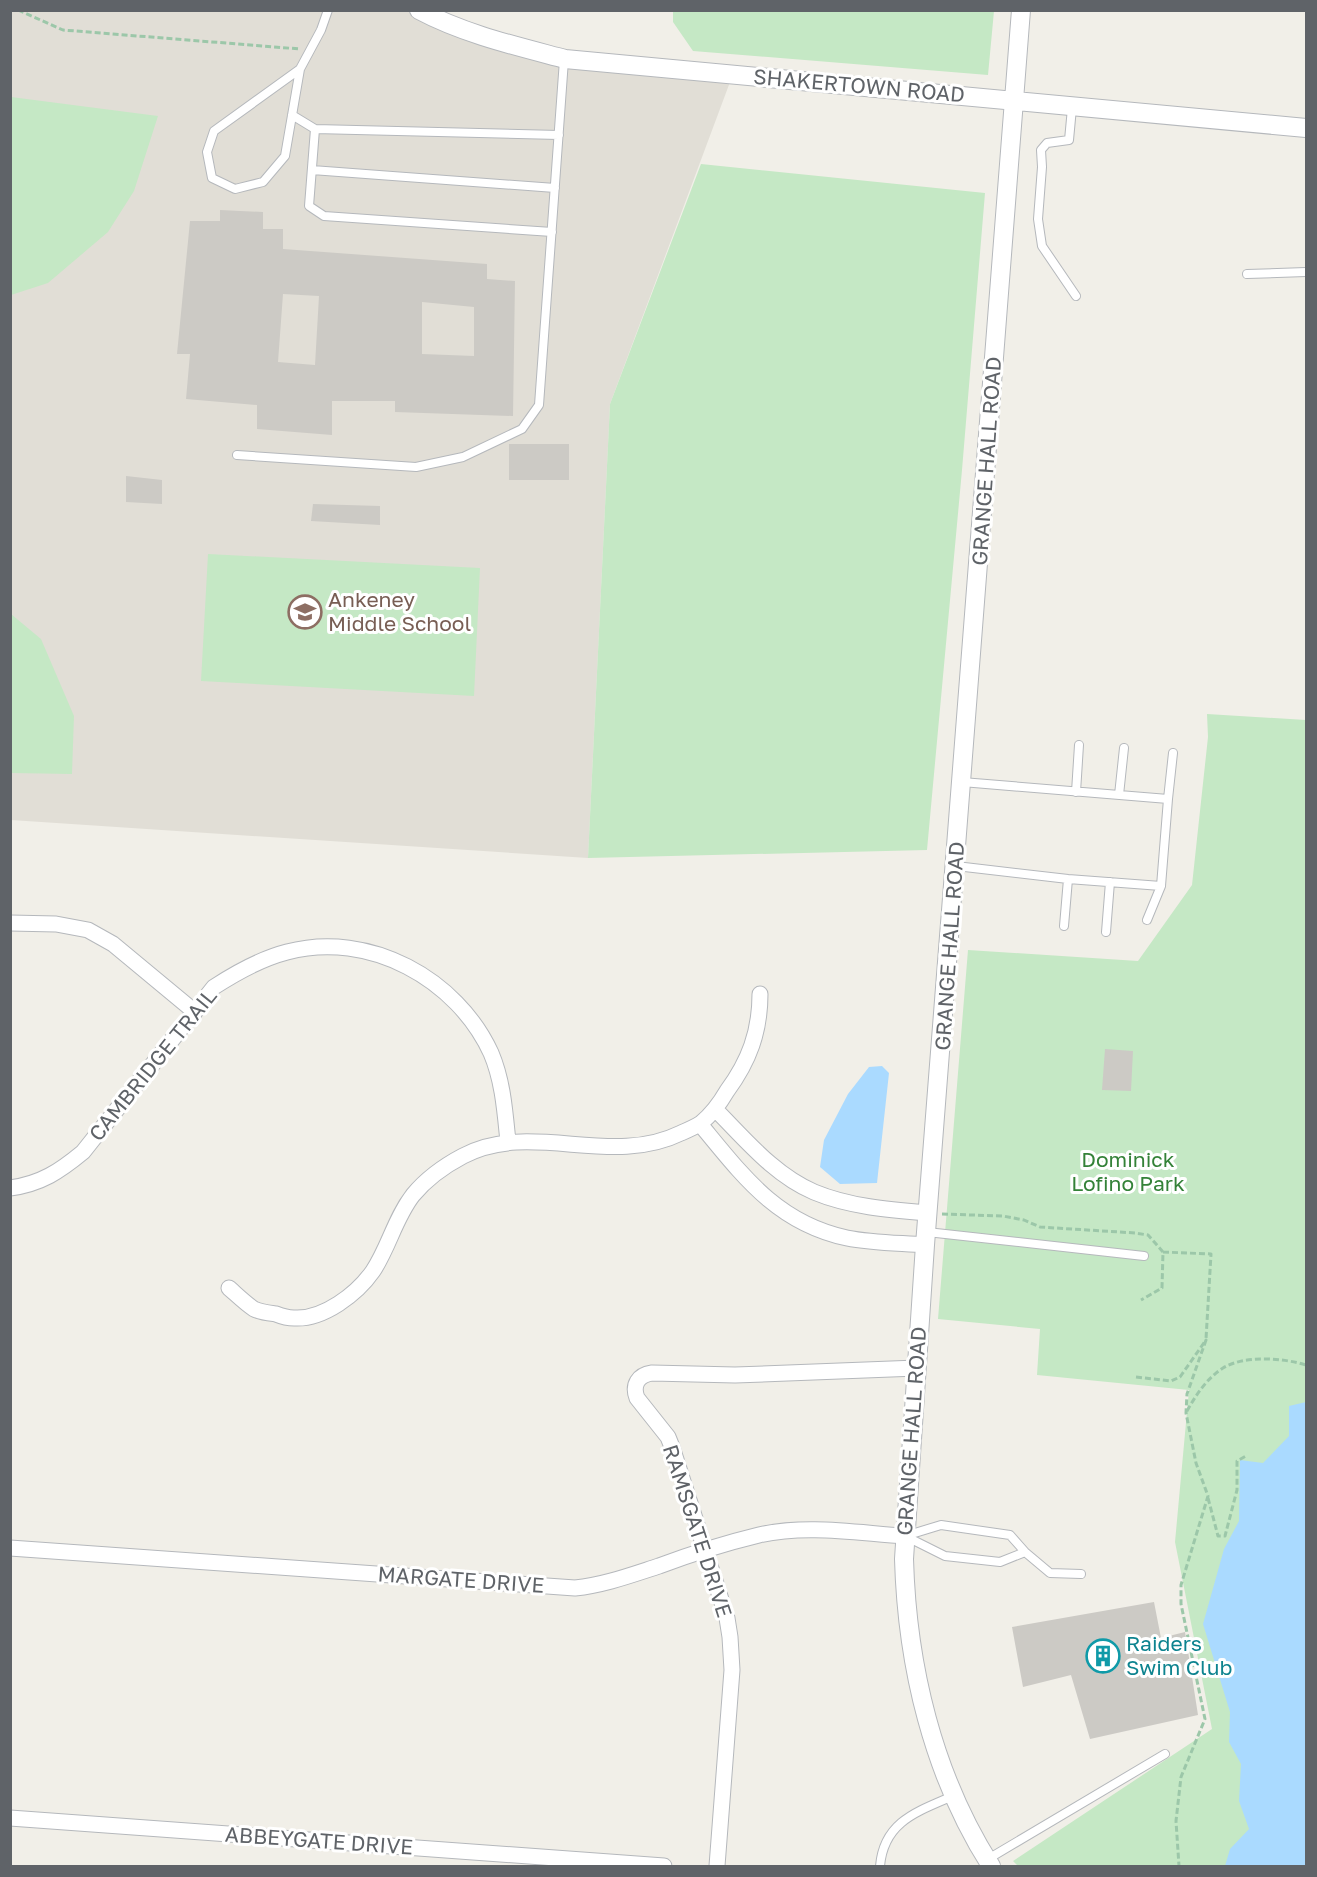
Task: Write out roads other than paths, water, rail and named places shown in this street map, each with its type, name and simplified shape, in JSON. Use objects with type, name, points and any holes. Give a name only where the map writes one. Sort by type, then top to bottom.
[{"type":"street","name":"SHAKERTOWN ROAD","points":[[419,10],[431,17],[493,40],[564,59],[1306,128]]},
{"type":"street","name":"GRANGE HALL ROAD","points":[[989,1863],[955,1795],[933,1741],[912,1655],[905,1594],[905,1536],[1021,10]]},
{"type":"street","points":[[10,923],[56,924],[88,930],[114,944],[195,1012]]},
{"type":"street","name":"CAMBRIDGE TRAIL","points":[[10,1188],[25,1186],[60,1171],[83,1152],[214,987],[262,959],[289,951],[317,947],[345,948],[372,953],[399,962],[423,975],[446,992],[480,1032],[491,1054],[500,1081],[508,1142]]},
{"type":"street","points":[[230,1288],[255,1310],[294,1318],[312,1315],[328,1309],[351,1295],[373,1271],[402,1211],[426,1181],[444,1166],[465,1155],[488,1146],[508,1142],[613,1148],[637,1147],[675,1136],[700,1124],[715,1108],[748,1058],[758,1027],[760,994]]},
{"type":"street","points":[[715,1108],[756,1151],[784,1175],[814,1192],[874,1207],[928,1214]]},
{"type":"street","points":[[700,1124],[756,1190],[776,1207],[798,1221],[847,1238],[926,1239]]},
{"type":"street","name":"RAMSGATE DRIVE","points":[[717,1866],[732,1657],[727,1618],[672,1447],[668,1437],[637,1398],[634,1391],[635,1385],[639,1378],[652,1373],[735,1375],[917,1368]]},
{"type":"street","name":"MARGATE DRIVE","points":[[10,1548],[567,1588],[606,1583],[758,1535],[781,1531],[807,1530],[905,1536]]},
{"type":"street","name":"ABBEYGATE DRIVE","points":[[10,1818],[664,1866]]},
{"type":"lane","points":[[300,69],[214,131],[207,152],[212,178],[235,189],[263,182],[285,156],[300,69],[321,30],[328,10]]},
{"type":"lane","points":[[237,455],[416,467],[463,457],[522,429],[539,405],[564,59]]},
{"type":"lane","points":[[1072,106],[1069,140],[1047,143],[1041,150],[1038,219],[1042,246],[1076,296]]},
{"type":"lane","points":[[292,115],[315,129],[558,135]]},
{"type":"lane","points":[[315,129],[309,206],[324,216],[552,231]]},
{"type":"lane","points":[[312,170],[555,188]]},
{"type":"lane","points":[[1247,274],[1306,272]]},
{"type":"lane","points":[[1076,792],[1079,745]]},
{"type":"lane","points":[[1119,795],[1124,748]]},
{"type":"lane","points":[[1147,920],[1161,886],[1173,753]]},
{"type":"lane","points":[[962,782],[1168,799]]},
{"type":"lane","points":[[956,866],[1068,879],[1161,886]]},
{"type":"lane","points":[[1064,926],[1068,879]]},
{"type":"lane","points":[[1106,932],[1110,882]]},
{"type":"lane","points":[[926,1239],[1144,1256]]},
{"type":"lane","points":[[905,1536],[941,1525],[1010,1534],[1025,1552],[1050,1573],[1081,1574]]},
{"type":"lane","points":[[905,1536],[945,1556],[1000,1562],[1025,1552]]},
{"type":"lane","points":[[989,1863],[1165,1754]]},
{"type":"lane","points":[[880,1866],[882,1851],[893,1829],[931,1805],[955,1795]]},
{"type":"water","points":[[882,1066],[889,1073],[877,1183],[840,1184],[820,1167],[824,1140],[848,1094],[869,1067]]},
{"type":"water","points":[[1306,1402],[1306,1866],[1225,1866],[1230,1849],[1249,1829],[1239,1801],[1241,1764],[1229,1742],[1230,1712],[1203,1624],[1224,1549],[1239,1521],[1240,1460],[1263,1463],[1289,1436],[1289,1406]]},
{"type":"place","name":"Ankeney Middle School","points":[[305,612]]},
{"type":"place","name":"Raiders Swim Club","points":[[1103,1656]]},
{"type":"park label","name":"Dominick Lofino Park","points":[[1128,1172]]}]
